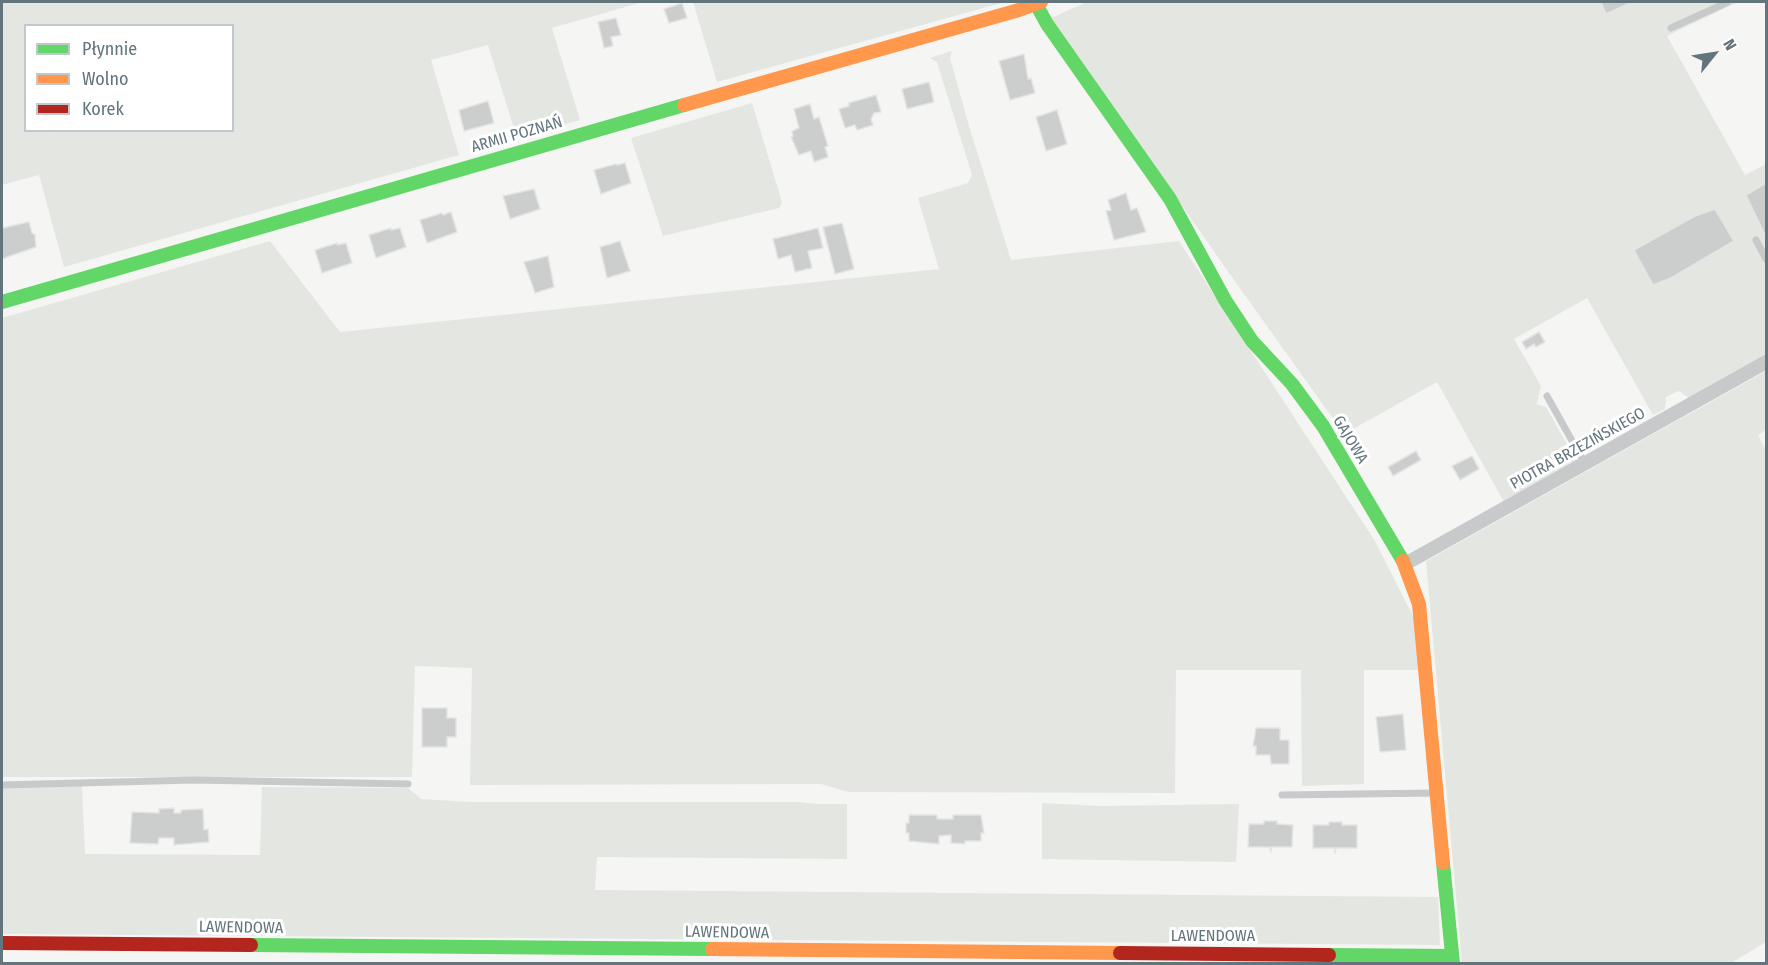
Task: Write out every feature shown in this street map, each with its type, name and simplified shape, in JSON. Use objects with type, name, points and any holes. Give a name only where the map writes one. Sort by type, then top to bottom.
[{"type":"street","name":"ARMII POZNAŃ","points":[[2,302],[1037,2]]},
{"type":"street","name":"GAJOWA","points":[[1037,2],[1047,24],[1170,199],[1225,300],[1252,341],[1293,384],[1323,426],[1405,564],[1419,604],[1452,959]]},
{"type":"street","name":"PIOTRA BRZEZIŃSKIEGO","points":[[1405,564],[1767,362]]},
{"type":"street","name":"LAWENDOWA","points":[[2,943],[1452,959]]},
{"type":"lane","points":[[1671,28],[1728,2]]},
{"type":"lane","points":[[1756,240],[1767,259]]},
{"type":"lane","points":[[1547,396],[1585,464]]},
{"type":"lane","points":[[2,785],[194,780],[408,784]]},
{"type":"lane","points":[[1282,795],[1437,793]]},
{"type":"shaded area","points":[[2,2],[643,2],[552,28],[580,120],[517,138],[488,45],[431,60],[459,155],[64,267],[39,175],[2,185]]},
{"type":"shaded area","points":[[693,2],[1005,2],[717,82]]},
{"type":"shaded area","points":[[1087,2],[1738,2],[1667,36],[1745,175],[1766,164],[1766,355],[1690,399],[1679,391],[1666,397],[1665,409],[1653,415],[1587,298],[1514,339],[1541,386],[1537,404],[1546,407],[1577,462],[1504,502],[1437,382],[1344,434],[1051,18]]},
{"type":"shaded area","points":[[952,51],[950,58],[969,126],[1011,260],[1179,241],[1375,541],[1415,620],[1419,670],[1364,670],[1364,784],[1302,786],[1301,670],[1176,670],[1175,793],[848,792],[821,784],[470,785],[472,668],[415,666],[412,777],[2,777],[2,318],[270,241],[340,332],[939,269],[918,198],[968,183],[972,175],[937,62],[930,58]]},
{"type":"shaded area","points":[[752,103],[782,202],[779,208],[663,236],[631,138]]},
{"type":"shaded area","points":[[1766,371],[1766,430],[1758,435],[1766,451],[1766,942],[1731,963],[1462,963],[1426,561]]},
{"type":"shaded area","points":[[82,786],[85,854],[260,855],[262,787],[408,788],[421,799],[471,802],[847,804],[847,859],[597,857],[595,890],[1438,897],[1440,945],[2,934],[2,787]]},
{"type":"shaded area","points":[[1042,803],[1099,806],[1239,804],[1236,862],[1042,859]]},
{"type":"building","points":[[1601,2],[1629,2],[1630,3],[1606,14]]},
{"type":"building","points":[[682,3],[687,18],[669,23],[664,9]]},
{"type":"building","points":[[616,18],[621,35],[611,37],[613,46],[604,48],[598,22]]},
{"type":"building","points":[[1024,54],[1028,79],[1031,78],[1035,93],[1010,100],[999,61]]},
{"type":"building","points":[[929,82],[934,102],[907,109],[902,89]]},
{"type":"building","points":[[876,95],[881,112],[874,113],[871,119],[873,125],[857,130],[855,125],[845,128],[839,109],[849,106],[849,103]]},
{"type":"building","points":[[488,101],[494,123],[464,131],[459,110]]},
{"type":"building","points":[[810,104],[814,119],[819,117],[828,146],[825,147],[828,157],[814,162],[811,151],[799,155],[791,137],[793,136],[792,131],[799,128],[794,109]]},
{"type":"building","points":[[1057,110],[1067,144],[1046,151],[1036,117]]},
{"type":"building","points":[[625,163],[631,183],[601,194],[594,170]]},
{"type":"building","points":[[1766,183],[1766,237],[1746,195]]},
{"type":"building","points":[[534,189],[540,209],[510,219],[503,196]]},
{"type":"building","points":[[1126,193],[1131,210],[1137,208],[1146,232],[1114,240],[1106,211],[1111,210],[1108,200]]},
{"type":"building","points":[[1715,209],[1734,241],[1671,278],[1653,285],[1634,250],[1695,216]]},
{"type":"building","points":[[451,212],[457,232],[427,243],[420,220]]},
{"type":"building","points":[[29,222],[32,233],[35,235],[36,247],[2,259],[2,228]]},
{"type":"building","points":[[842,223],[854,269],[835,274],[823,227]]},
{"type":"building","points":[[391,228],[391,230],[400,228],[406,247],[376,258],[369,235]]},
{"type":"building","points":[[818,228],[823,248],[808,251],[812,268],[795,272],[791,255],[778,259],[773,239]]},
{"type":"building","points":[[620,241],[630,271],[607,278],[600,247]]},
{"type":"building","points":[[337,243],[337,245],[346,243],[352,263],[322,273],[315,250]]},
{"type":"building","points":[[548,256],[554,287],[535,293],[524,262]]},
{"type":"building","points":[[1539,332],[1545,342],[1536,347],[1534,344],[1526,349],[1522,342]]},
{"type":"building","points":[[1416,451],[1421,460],[1393,476],[1388,467]]},
{"type":"building","points":[[1472,456],[1479,469],[1460,480],[1452,466]]},
{"type":"building","points":[[422,708],[447,708],[447,718],[456,718],[456,737],[447,737],[447,747],[422,747]]},
{"type":"building","points":[[1403,714],[1406,750],[1380,752],[1376,717]]},
{"type":"building","points":[[1256,728],[1280,728],[1280,740],[1289,740],[1289,764],[1271,764],[1270,755],[1256,755],[1256,746],[1253,746]]},
{"type":"building","points":[[174,808],[174,813],[181,813],[181,810],[203,809],[204,830],[208,829],[209,842],[174,845],[174,838],[159,838],[158,844],[130,843],[132,812],[159,813],[159,809]]},
{"type":"building","points":[[909,815],[937,815],[937,819],[953,819],[953,815],[981,815],[984,833],[981,833],[981,841],[965,841],[965,844],[951,843],[951,835],[939,836],[939,844],[909,841],[906,823],[909,823]]},
{"type":"building","points":[[1264,821],[1293,825],[1292,847],[1271,847],[1271,852],[1270,847],[1248,847],[1249,824],[1264,824]]},
{"type":"building","points":[[1329,822],[1357,825],[1357,848],[1336,848],[1335,853],[1335,848],[1313,848],[1313,825],[1329,825]]},
{"type":"traffic: fast","points":[[1036,4],[1047,24],[1170,199],[1225,300],[1252,341],[1292,384],[1323,426],[1403,561]]},
{"type":"traffic: fast","points":[[2,302],[684,105]]},
{"type":"traffic: fast","points":[[1443,863],[1453,964]]},
{"type":"traffic: fast","points":[[251,945],[712,949]]},
{"type":"traffic: fast","points":[[1329,955],[1452,956]]},
{"type":"traffic: slow","points":[[684,105],[1041,2]]},
{"type":"traffic: slow","points":[[1403,561],[1419,604],[1443,863]]},
{"type":"traffic: slow","points":[[712,949],[1120,953]]},
{"type":"traffic: jam","points":[[2,943],[251,945]]},
{"type":"traffic: jam","points":[[1120,953],[1329,955]]}]
